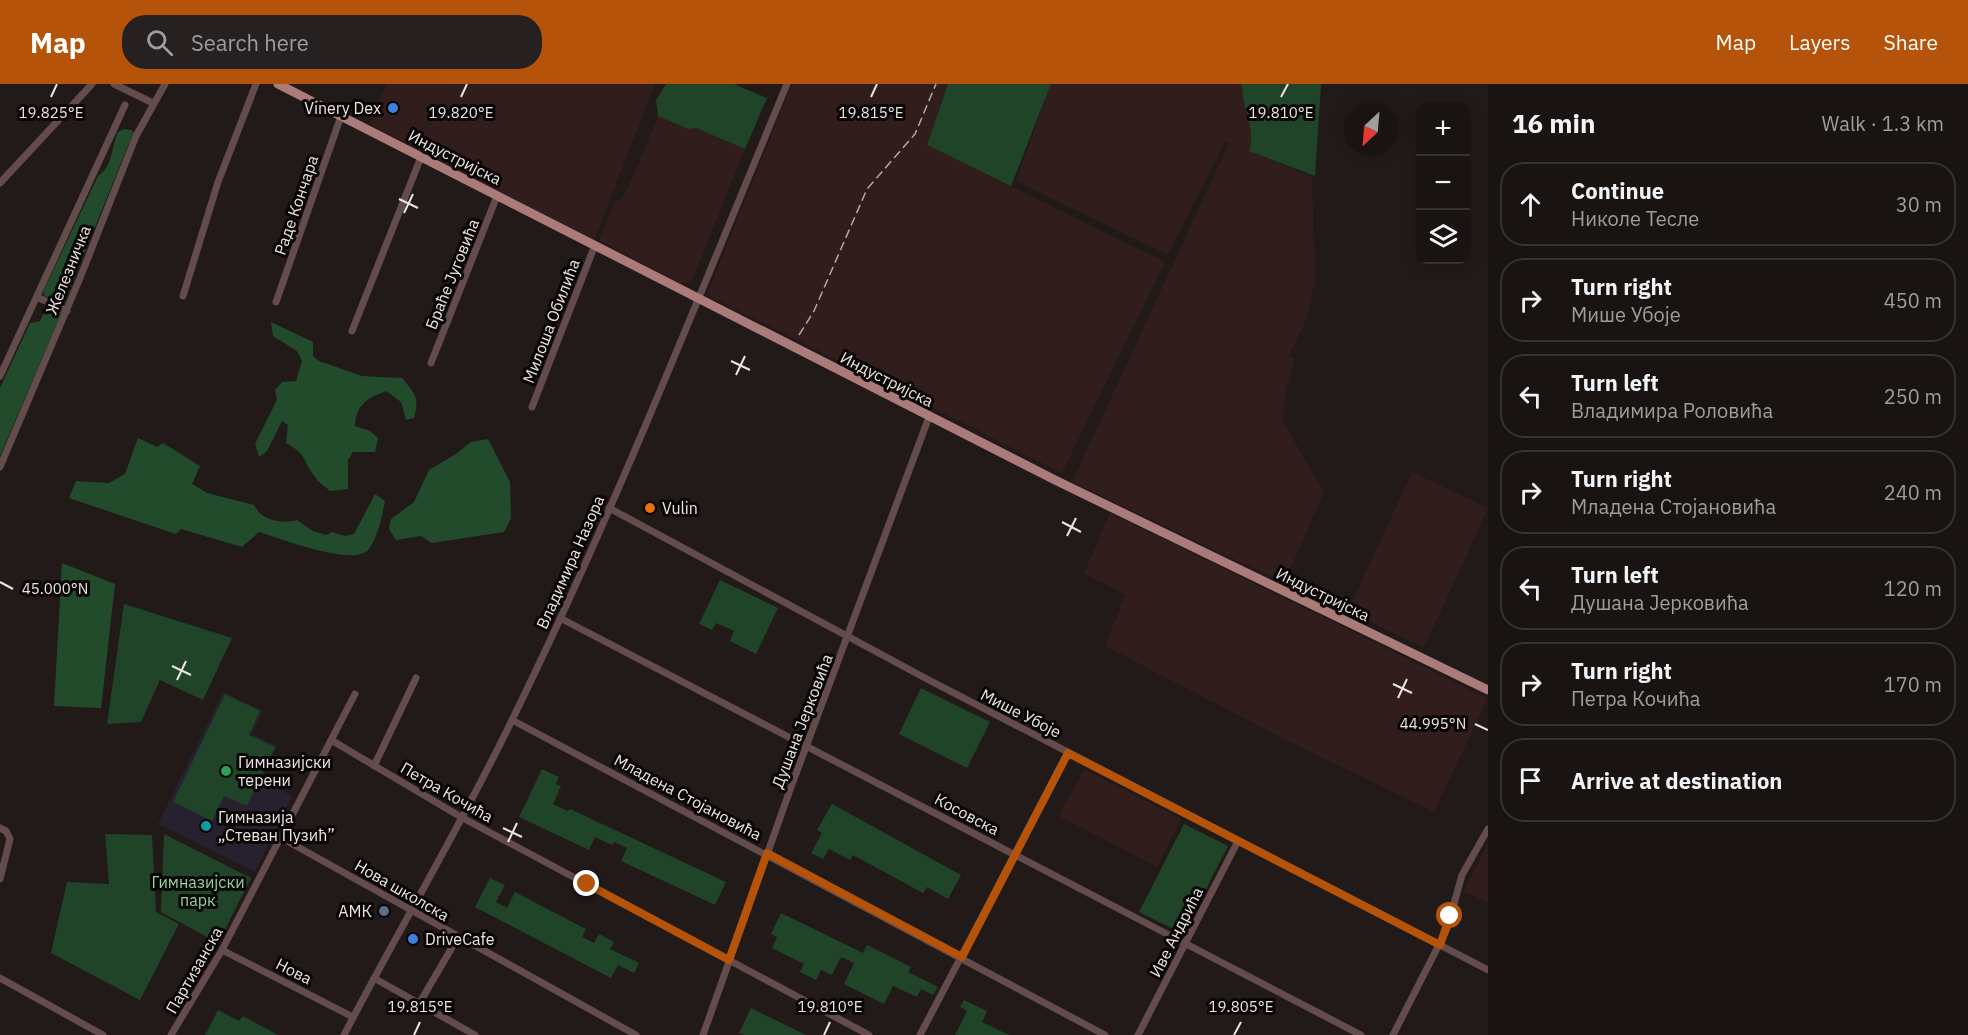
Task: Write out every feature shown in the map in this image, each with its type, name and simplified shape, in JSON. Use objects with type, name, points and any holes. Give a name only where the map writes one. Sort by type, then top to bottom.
[{"type":"main road","name":"Индустријска","points":[[278,84],[930,417],[1488,690]]},
{"type":"street","points":[[0,183],[92,84]]},
{"type":"street","points":[[114,84],[153,103]]},
{"type":"street","name":"Железничка","points":[[0,467],[67,311],[133,143],[165,84]]},
{"type":"street","points":[[183,296],[227,156],[256,84]]},
{"type":"street","name":"Владимира Назора","points":[[344,1035],[512,720],[560,618],[609,508],[787,84]]},
{"type":"street","name":"Железничка","points":[[0,376],[125,105]]},
{"type":"street","name":"Раде Кончара","points":[[276,302],[341,116]]},
{"type":"street","points":[[352,331],[421,157]]},
{"type":"street","name":"Браће Југовића","points":[[431,363],[497,196]]},
{"type":"street","name":"Милоша Обилића","points":[[532,407],[595,245]]},
{"type":"street","points":[[37,297],[67,311]]},
{"type":"street","name":"Душана Јерковића","points":[[703,1035],[807,744],[930,417]]},
{"type":"street","name":"Мише Убоје","points":[[609,508],[847,637],[1488,970]]},
{"type":"street","name":"Косовска","points":[[560,618],[807,744],[1361,1035]]},
{"type":"street","points":[[374,766],[416,678]]},
{"type":"street","name":"Партизанска","points":[[171,1035],[222,950],[355,694]]},
{"type":"street","name":"Младена Стојановића","points":[[512,720],[767,853],[1105,1035]]},
{"type":"street","name":"Петра Кочића","points":[[331,740],[461,817],[869,1035]]},
{"type":"street","points":[[920,1035],[1068,753]]},
{"type":"street","points":[[0,828],[6,831],[10,839],[0,879]]},
{"type":"street","points":[[1393,1035],[1440,945],[1447,929],[1462,875],[1488,829]]},
{"type":"street","name":"Нова школска","points":[[280,837],[636,1035]]},
{"type":"street","name":"Иве Андрића","points":[[1138,1035],[1238,841]]},
{"type":"street","points":[[419,1004],[458,937]]},
{"type":"street","name":"Нова","points":[[222,950],[354,1017]]},
{"type":"street","points":[[0,978],[103,1035]]},
{"type":"street","points":[[374,978],[475,1035]]},
{"type":"shaded area","points":[[386,84],[655,84],[594,241],[370,124]]},
{"type":"shaded area","points":[[792,84],[948,84],[927,145],[1165,262],[1062,473],[707,295]]},
{"type":"shaded area","points":[[1051,84],[1242,84],[1253,142],[1250,151],[1312,177],[1315,279],[1307,318],[1289,356],[1295,358],[1286,389],[1283,421],[1324,493],[1284,583],[1072,482],[1229,143],[1225,142],[1168,255],[1016,181]]},
{"type":"shaded area","points":[[658,116],[688,129],[696,128],[745,149],[692,281],[680,284],[599,240],[616,199],[621,201],[635,172]]},
{"type":"shaded area","points":[[1412,472],[1488,508],[1424,648],[1348,611]]},
{"type":"shaded area","points":[[1110,513],[1488,698],[1434,812],[1284,739],[1105,646],[1125,595],[1084,573]]},
{"type":"shaded area","points":[[223,692],[263,711],[252,734],[277,746],[261,780],[292,796],[255,872],[158,824]]},
{"type":"shaded area","points":[[1084,769],[1181,819],[1157,867],[1059,816]]},
{"type":"shaded area","points":[[1488,844],[1488,902],[1463,891]]},
{"type":"green space","points":[[666,84],[734,84],[767,98],[745,149],[696,128],[688,129],[658,116],[656,100]]},
{"type":"green space","points":[[948,84],[1051,84],[1011,186],[927,145]]},
{"type":"green space","points":[[1242,84],[1321,84],[1315,176],[1249,151],[1251,135]]},
{"type":"green space","points":[[124,129],[132,130],[133,133],[64,304],[45,296],[43,292],[98,176],[107,167],[118,132]]},
{"type":"green space","points":[[47,306],[62,312],[0,456],[0,388],[30,323],[40,321]]},
{"type":"green space","points":[[271,322],[313,342],[313,356],[319,361],[362,376],[402,378],[415,396],[414,418],[406,420],[401,402],[386,391],[369,399],[361,407],[355,426],[370,431],[378,438],[375,452],[353,452],[348,460],[348,489],[330,491],[318,481],[302,455],[286,443],[288,425],[282,421],[267,451],[259,457],[255,444],[277,400],[275,390],[282,382],[296,381],[302,361],[297,351],[273,336]]},
{"type":"green space","points":[[138,438],[157,447],[163,443],[200,466],[192,484],[207,493],[254,505],[262,515],[272,520],[284,522],[297,520],[313,531],[326,535],[332,532],[345,536],[354,534],[375,494],[385,501],[377,533],[368,550],[360,554],[348,555],[316,550],[259,532],[242,547],[181,529],[176,534],[69,498],[76,481],[109,483],[125,474]]},
{"type":"green space","points":[[488,439],[510,482],[511,519],[504,532],[432,543],[421,536],[396,540],[389,529],[391,519],[414,502],[429,470],[471,442]]},
{"type":"green space","points":[[62,563],[115,584],[101,708],[54,706]]},
{"type":"green space","points":[[720,580],[778,608],[756,654],[730,641],[734,631],[716,623],[712,630],[699,624]]},
{"type":"green space","points":[[124,604],[232,638],[203,700],[160,680],[141,722],[107,724]]},
{"type":"green space","points":[[921,688],[990,722],[967,768],[899,734]]},
{"type":"green space","name":"Гимназијски терени","points":[[225,694],[260,711],[249,735],[275,747],[247,806],[224,796],[212,821],[173,802]]},
{"type":"green space","points":[[542,769],[559,777],[556,784],[561,786],[553,804],[568,811],[570,809],[726,882],[715,905],[621,861],[627,848],[614,842],[612,845],[595,837],[589,850],[519,817]]},
{"type":"green space","points":[[832,804],[961,875],[948,899],[927,887],[923,893],[853,855],[850,860],[829,849],[823,859],[811,853],[822,833],[817,830]]},
{"type":"green space","points":[[1184,824],[1228,846],[1183,934],[1139,912]]},
{"type":"green space","points":[[105,834],[152,835],[156,912],[179,924],[140,1000],[51,953],[67,882],[109,884]]},
{"type":"green space","name":"Гимназијски парк","points":[[164,834],[251,878],[218,943],[161,912]]},
{"type":"green space","points":[[490,878],[505,885],[496,902],[507,908],[515,892],[586,929],[582,937],[594,943],[599,934],[614,942],[610,949],[639,963],[634,973],[618,965],[611,978],[475,907]]},
{"type":"green space","points":[[781,913],[863,953],[867,945],[911,967],[908,972],[938,987],[933,995],[921,989],[917,997],[893,986],[884,1004],[844,984],[854,963],[841,957],[832,975],[821,970],[816,980],[800,972],[804,964],[772,948],[777,937],[771,934]]},
{"type":"green space","points":[[964,1000],[987,1011],[982,1022],[1009,1035],[955,1035],[967,1011],[960,1007]]},
{"type":"green space","points":[[751,1008],[806,1035],[744,1035],[739,1033]]},
{"type":"green space","points":[[218,1010],[239,1021],[243,1016],[278,1035],[205,1035]]},
{"type":"railway","points":[[799,335],[814,311],[867,189],[915,134],[936,84]]},
{"type":"place","name":"Vinery Dex","points":[[393,108]]},
{"type":"place","name":"Vulin","points":[[650,508]]},
{"type":"place","name":"Гимназијски терени","points":[[226,771]]},
{"type":"place","name":"Гимназија „Стеван Пузић”","points":[[206,826]]},
{"type":"place","name":"АМК","points":[[384,911]]},
{"type":"place","name":"DriveCafe","points":[[413,939]]},
{"type":"route","points":[[587,884],[729,960],[767,853],[962,957],[1068,753],[1440,945],[1450,916]]}]
